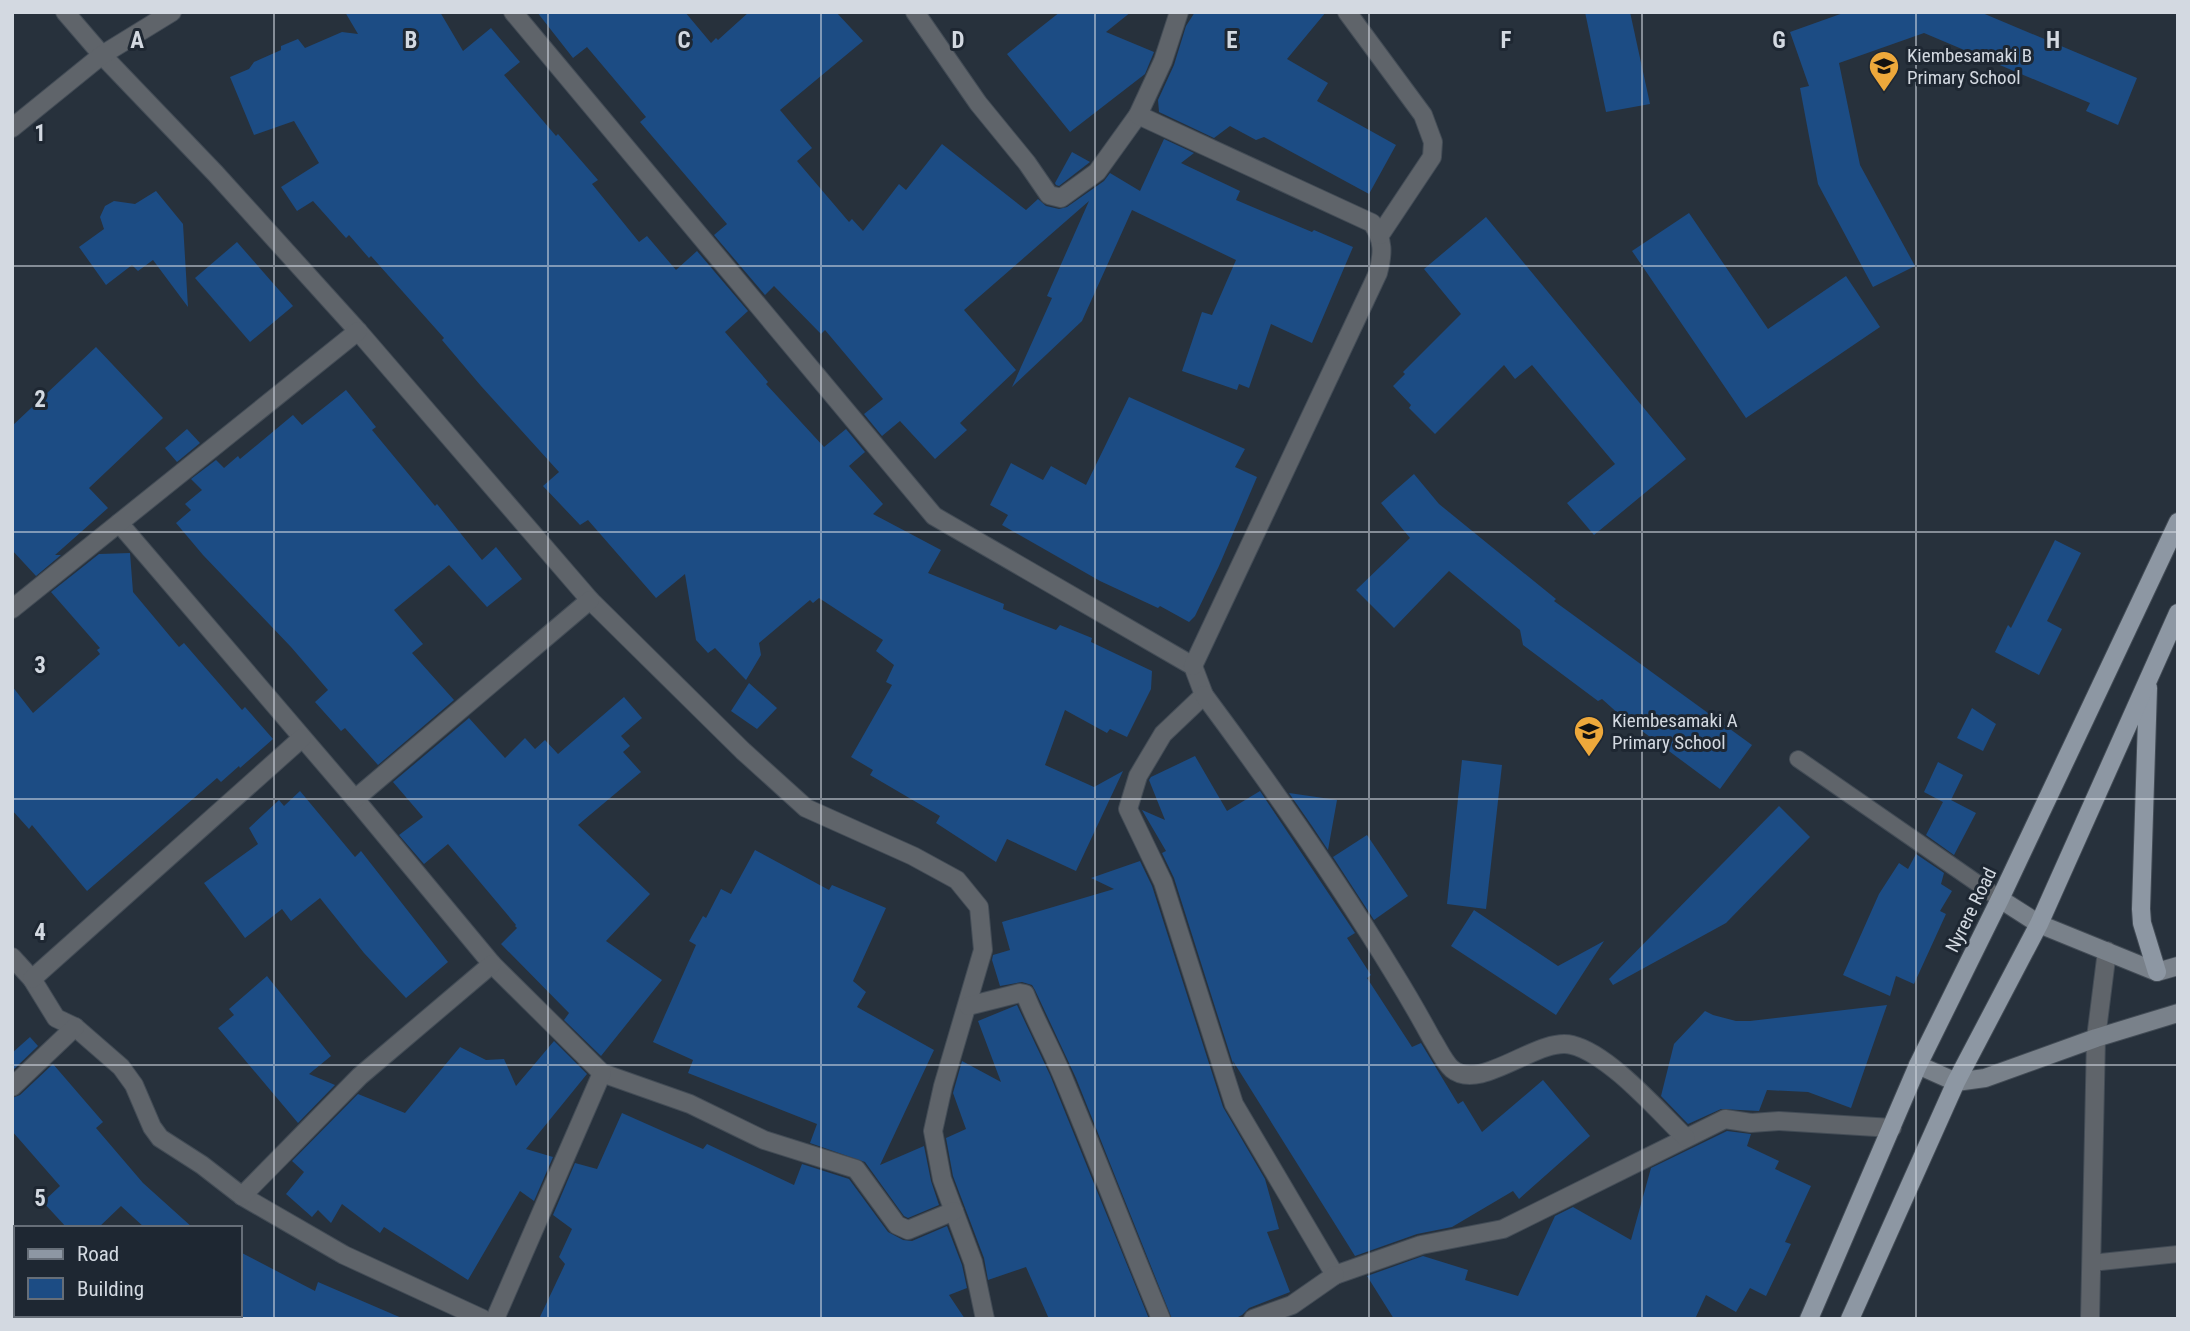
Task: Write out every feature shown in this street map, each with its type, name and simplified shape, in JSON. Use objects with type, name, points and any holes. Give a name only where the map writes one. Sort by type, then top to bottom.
[{"type":"main road","name":"Nyrere Road","points":[[1809,1319],[1918,1065],[2000,899],[2178,522]]},
{"type":"main road","points":[[1850,1319],[1956,1082],[2039,924],[2178,612]]},
{"type":"main road","points":[[2149,677],[2141,923],[2157,972]]},
{"type":"main road","points":[[2000,899],[2039,924],[2157,972],[2178,966]]},
{"type":"main road","points":[[1918,1065],[1956,1082],[1985,1078],[2096,1038],[2178,1013]]},
{"type":"street","points":[[65,12],[358,331],[590,600],[743,751],[806,808],[913,856],[957,880],[979,907],[983,950],[943,1086],[933,1131],[942,1179],[972,1262],[985,1319]]},
{"type":"street","points":[[12,128],[102,55],[172,12]]},
{"type":"street","points":[[513,12],[934,516],[1193,666],[1204,695],[1271,784],[1452,1069],[1463,1074],[1480,1074],[1556,1044],[1572,1045],[1591,1052],[1619,1074],[1686,1138]]},
{"type":"street","points":[[915,12],[978,103],[1027,163],[1049,195],[1061,198],[1097,172],[1138,115],[1163,61],[1179,12]]},
{"type":"street","points":[[1347,12],[1423,115],[1432,134],[1432,157],[1381,235]]},
{"type":"street","points":[[1138,115],[1372,223],[1381,235],[1383,254],[1378,274],[1193,666]]},
{"type":"street","points":[[12,609],[358,331]]},
{"type":"street","points":[[119,523],[492,964],[602,1073],[690,1104],[764,1140],[856,1169],[897,1225],[908,1230],[954,1211]]},
{"type":"street","points":[[355,799],[590,600]]},
{"type":"street","points":[[1204,695],[1163,734],[1138,776],[1128,809],[1163,882],[1234,1104],[1335,1275]]},
{"type":"street","points":[[32,979],[302,738]]},
{"type":"street","points":[[2090,1319],[2096,1038],[2107,951]]},
{"type":"street","points":[[12,957],[32,979],[56,1018],[75,1027],[121,1067],[134,1085],[152,1127],[160,1138],[202,1165],[242,1196],[344,1255],[483,1319]]},
{"type":"street","points":[[242,1196],[360,1076],[492,964]]},
{"type":"street","points":[[968,1006],[1023,992],[1025,994],[1041,1034],[1063,1077],[1161,1319]]},
{"type":"street","points":[[12,1087],[75,1027]]},
{"type":"street","points":[[495,1319],[602,1073]]},
{"type":"street","points":[[1253,1319],[1292,1305],[1335,1275],[1421,1245],[1503,1229],[1725,1119],[1892,1128]]},
{"type":"lane","points":[[1798,759],[2000,899]]},
{"type":"lane","points":[[2091,1263],[2178,1254]]},
{"type":"building","points":[[345,12],[440,12],[463,51],[491,28],[520,62],[504,75],[598,180],[592,184],[639,242],[647,236],[676,270],[697,251],[748,311],[725,332],[768,382],[766,384],[824,447],[846,429],[865,452],[849,466],[883,504],[873,514],[941,550],[928,573],[1004,604],[1003,609],[1056,630],[1060,625],[1092,638],[1091,642],[1152,671],[1151,689],[1127,737],[1110,729],[1107,733],[1065,710],[1045,765],[1094,787],[1123,771],[1076,871],[1007,839],[996,862],[936,823],[940,816],[870,775],[873,770],[851,757],[892,685],[886,682],[894,665],[876,651],[883,640],[819,598],[813,603],[810,600],[759,643],[761,655],[746,680],[715,648],[708,653],[696,640],[685,574],[656,598],[588,520],[580,525],[543,486],[559,472],[481,386],[442,340],[444,338],[371,256],[369,258],[349,235],[346,238],[313,201],[297,211],[281,187],[319,163],[294,121],[254,135],[230,77],[249,69],[254,62],[298,39],[305,48],[342,32],[358,34]]},
{"type":"building","points":[[537,12],[685,12],[711,43],[716,38],[718,40],[749,12],[836,12],[863,41],[780,110],[812,148],[797,161],[849,222],[852,219],[863,231],[899,184],[906,190],[942,144],[1026,210],[1038,199],[1046,206],[1059,209],[1067,207],[1104,181],[1110,173],[1140,191],[1164,139],[1194,153],[1181,163],[1240,191],[1236,200],[1353,247],[1312,343],[1271,324],[1249,388],[1239,384],[1237,390],[1182,371],[1202,312],[1212,315],[1236,260],[1132,210],[1082,321],[1012,387],[1052,298],[1047,296],[1089,201],[964,310],[1016,370],[960,423],[967,430],[935,459],[900,421],[882,436],[864,414],[883,399],[825,330],[821,334],[774,286],[765,295],[714,235],[727,224],[640,122],[646,117],[587,47],[573,58]]},
{"type":"building","points":[[1060,12],[1131,12],[1106,32],[1154,52],[1145,74],[1070,132],[1007,54]]},
{"type":"building","points":[[1195,12],[1326,12],[1287,59],[1328,83],[1317,101],[1396,145],[1369,194],[1264,137],[1256,140],[1230,126],[1214,138],[1159,112],[1158,100],[1174,65],[1186,26]]},
{"type":"building","points":[[1585,12],[1630,12],[1650,104],[1606,112]]},
{"type":"building","points":[[1846,12],[1980,12],[2137,78],[2118,125],[2086,111],[2090,103],[1924,33],[1839,63],[1860,165],[1915,266],[1873,287],[1818,184],[1800,88],[1809,86],[1790,32]]},
{"type":"building","points":[[1072,152],[1090,162],[1059,186],[1056,185],[1055,183]]},
{"type":"building","points":[[156,191],[183,224],[188,307],[153,260],[138,271],[132,265],[106,285],[79,247],[104,229],[100,217],[105,206],[114,201],[135,204]]},
{"type":"building","points":[[1689,213],[1768,329],[1846,276],[1880,327],[1746,418],[1632,251]]},
{"type":"building","points":[[1486,217],[1686,459],[1594,535],[1567,503],[1615,464],[1532,365],[1515,379],[1504,365],[1435,434],[1409,408],[1411,405],[1393,386],[1405,374],[1403,372],[1461,314],[1424,269]]},
{"type":"building","points":[[237,242],[293,306],[250,342],[195,278]]},
{"type":"building","points":[[96,347],[163,418],[89,488],[108,508],[55,555],[61,555],[36,576],[12,550],[12,426]]},
{"type":"building","points":[[346,390],[376,427],[372,430],[482,560],[496,547],[522,579],[487,607],[449,565],[394,610],[423,644],[412,653],[454,700],[378,765],[345,728],[341,731],[315,702],[328,690],[176,523],[191,510],[185,504],[202,490],[191,479],[216,460],[224,468],[238,456],[240,459],[293,415],[302,425]]},
{"type":"building","points":[[1129,397],[1245,449],[1235,467],[1257,477],[1219,566],[1195,616],[1189,622],[1160,606],[1158,608],[1100,581],[1002,525],[1008,515],[990,505],[1011,463],[1043,480],[1051,466],[1086,485]]},
{"type":"building","points":[[187,429],[200,443],[177,462],[165,448]]},
{"type":"building","points":[[1414,474],[1439,504],[1556,599],[1554,601],[1752,745],[1720,789],[1602,699],[1598,701],[1523,645],[1520,630],[1449,571],[1394,628],[1356,590],[1410,538],[1381,503]]},
{"type":"building","points":[[2055,540],[2081,553],[2047,621],[2062,629],[2039,675],[1995,652],[2008,625],[2011,628]]},
{"type":"building","points":[[130,553],[133,592],[179,647],[184,643],[242,710],[245,707],[273,739],[221,782],[217,778],[87,891],[32,825],[29,829],[12,810],[12,686],[33,713],[100,654],[97,650],[100,648],[51,592],[99,554]]},
{"type":"building","points":[[749,683],[777,708],[757,729],[731,711]]},
{"type":"building","points":[[624,697],[642,718],[621,736],[630,746],[623,752],[641,772],[578,825],[650,894],[606,941],[662,980],[601,1056],[564,1020],[569,1013],[501,944],[517,928],[516,925],[448,844],[424,864],[399,835],[423,817],[393,782],[469,718],[505,758],[525,738],[535,749],[545,740],[558,754]]},
{"type":"building","points":[[1972,708],[1996,724],[1983,751],[1957,738]]},
{"type":"building","points":[[1195,756],[1227,811],[1260,791],[1355,933],[1347,938],[1371,975],[1367,978],[1412,1047],[1421,1043],[1458,1104],[1463,1101],[1482,1132],[1543,1080],[1590,1136],[1519,1199],[1513,1191],[1452,1227],[1417,1234],[1355,1256],[1233,1061],[1236,1073],[1174,878],[1162,853],[1166,851],[1142,810],[1165,820],[1149,780]]},
{"type":"building","points":[[1462,760],[1502,765],[1486,909],[1447,904]]},
{"type":"building","points":[[1938,762],[1963,775],[1951,800],[1976,813],[1954,855],[1926,835],[1943,802],[1924,792]]},
{"type":"building","points":[[300,791],[355,857],[361,851],[448,962],[406,998],[364,953],[320,898],[291,921],[282,909],[245,938],[204,883],[258,844],[249,828],[279,800],[284,806]]},
{"type":"building","points":[[1289,793],[1337,800],[1328,850],[1312,826]]},
{"type":"building","points":[[1779,806],[1810,837],[1726,923],[1613,985],[1609,979]]},
{"type":"building","points":[[1367,835],[1408,896],[1374,920],[1333,857]]},
{"type":"building","points":[[755,850],[829,890],[832,885],[886,908],[853,981],[866,992],[857,1007],[934,1050],[880,1165],[924,1146],[939,1205],[908,1218],[904,1216],[865,1162],[810,1143],[817,1124],[688,1073],[693,1060],[653,1042],[696,945],[689,941],[703,916],[706,918],[721,889],[731,894]]},
{"type":"building","points":[[1916,854],[1944,873],[1941,884],[1952,891],[1940,911],[1946,914],[1914,984],[1896,976],[1890,996],[1843,975],[1879,894],[1899,863],[1908,869]]},
{"type":"building","points":[[1140,861],[1152,886],[1223,1107],[1265,1179],[1279,1229],[1267,1232],[1290,1292],[1249,1308],[1234,1319],[1172,1319],[1076,1078],[1035,990],[1032,985],[1022,982],[1000,986],[992,960],[993,955],[1010,950],[1002,922],[1114,889],[1091,878]]},
{"type":"building","points":[[1474,910],[1558,966],[1604,941],[1556,1015],[1451,946]]},
{"type":"building","points":[[267,976],[331,1056],[309,1074],[335,1085],[298,1123],[218,1028],[234,1015],[229,1009]]},
{"type":"building","points":[[1017,1005],[1050,1075],[1149,1319],[1049,1319],[1026,1267],[988,1280],[984,1258],[953,1176],[946,1138],[966,1129],[953,1093],[962,1061],[1001,1082],[978,1021]]},
{"type":"building","points":[[1887,1005],[1851,1108],[1808,1092],[1767,1090],[1759,1111],[1721,1109],[1688,1124],[1661,1096],[1674,1044],[1705,1011],[1736,1021],[1750,1021]]},
{"type":"building","points":[[30,1037],[38,1046],[12,1071],[12,1053]]},
{"type":"building","points":[[554,1041],[587,1074],[526,1149],[553,1157],[534,1201],[520,1191],[468,1280],[384,1227],[380,1233],[342,1204],[331,1223],[318,1210],[312,1217],[286,1194],[304,1172],[292,1161],[358,1094],[405,1113],[460,1047],[486,1060],[504,1059],[516,1086]]},
{"type":"building","points":[[53,1064],[103,1122],[96,1128],[143,1183],[191,1226],[143,1226],[121,1206],[100,1226],[65,1226],[43,1202],[60,1186],[12,1131],[12,1098],[20,1095]]},
{"type":"building","points":[[622,1113],[703,1149],[707,1144],[794,1185],[802,1164],[849,1179],[888,1232],[903,1240],[912,1241],[947,1226],[962,1265],[967,1288],[949,1295],[965,1319],[539,1319],[565,1264],[559,1257],[572,1229],[553,1215],[575,1163],[597,1169]]},
{"type":"building","points":[[1727,1131],[1751,1134],[1747,1146],[1779,1161],[1775,1169],[1811,1186],[1785,1242],[1791,1244],[1766,1296],[1750,1288],[1736,1312],[1706,1295],[1695,1319],[1394,1319],[1367,1276],[1423,1256],[1468,1270],[1465,1280],[1518,1296],[1555,1216],[1573,1207],[1631,1240],[1651,1168]]},
{"type":"building","points":[[242,1253],[315,1291],[318,1282],[404,1319],[240,1319]]},
{"type":"place","name":"Kiembesamaki B Primary School","points":[[1884,93]]},
{"type":"place","name":"Kiembesamaki A Primary School","points":[[1589,758]]}]
